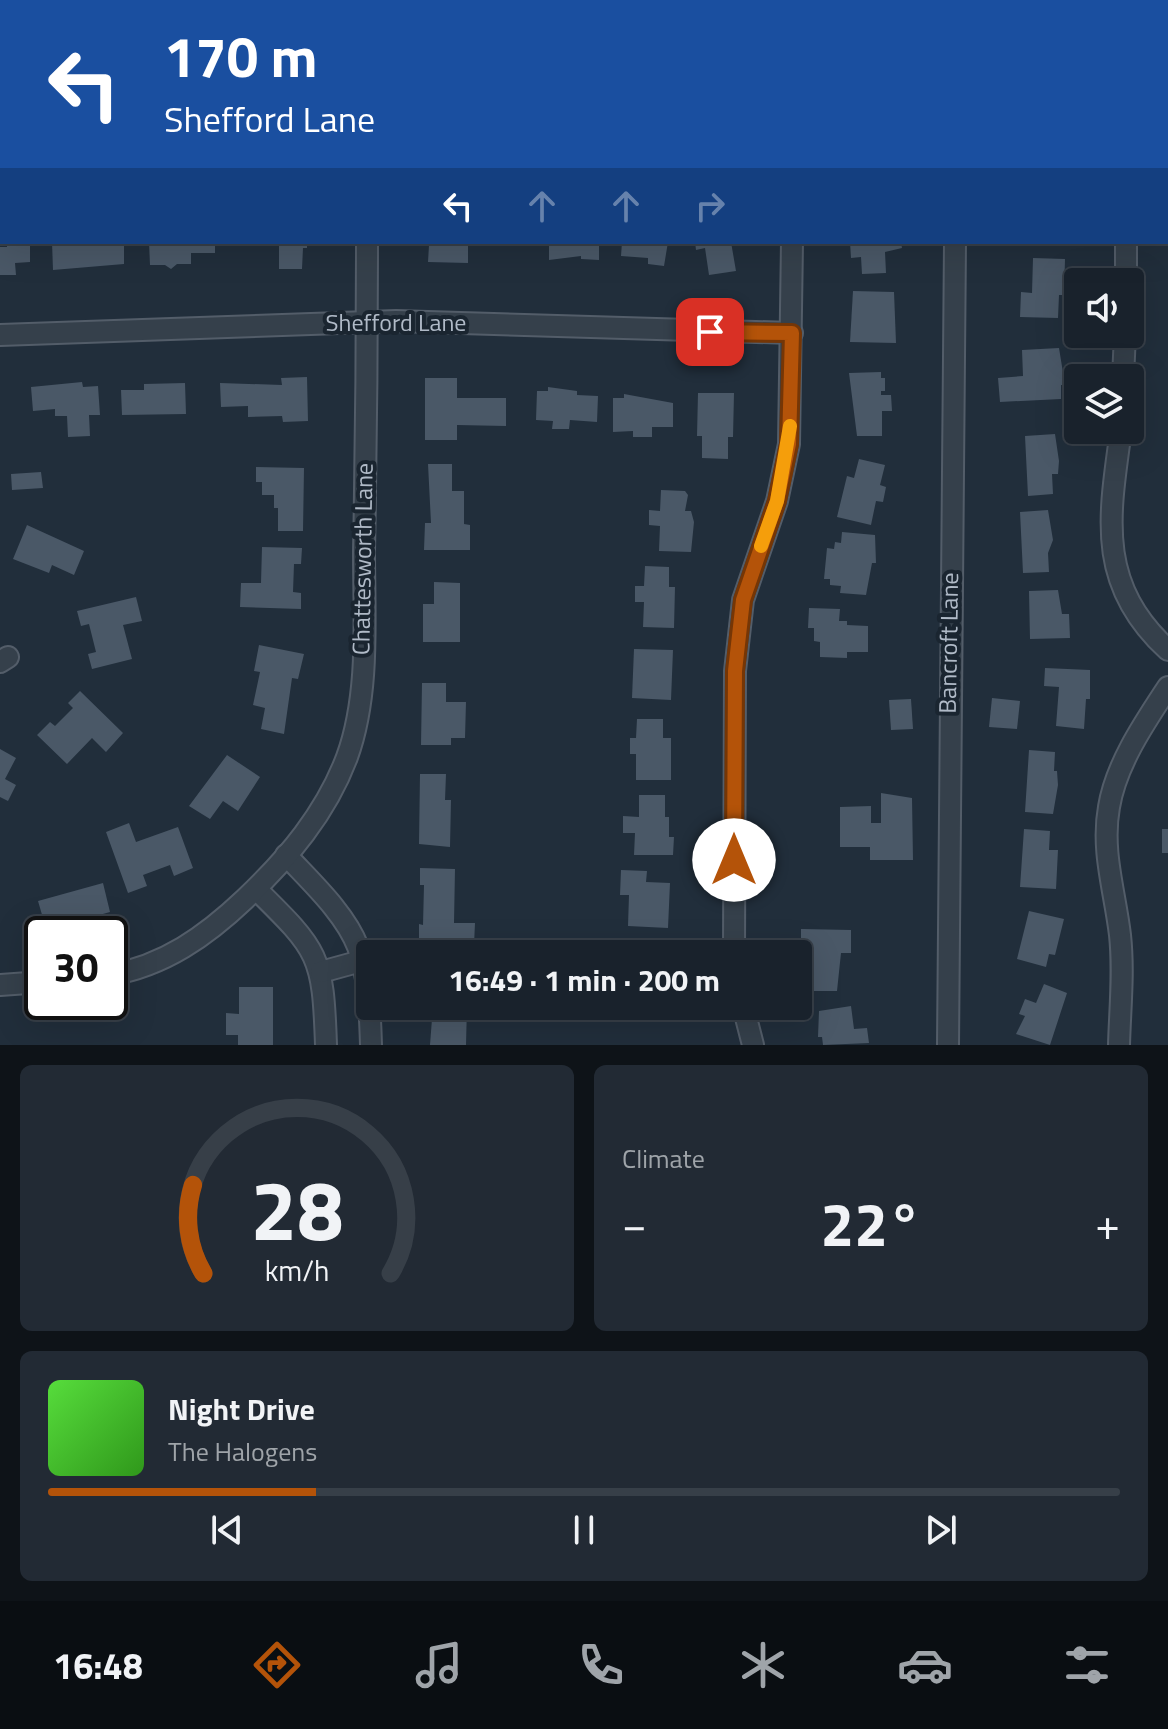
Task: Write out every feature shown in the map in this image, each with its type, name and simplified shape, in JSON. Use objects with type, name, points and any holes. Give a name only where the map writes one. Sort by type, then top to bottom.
[{"type":"street","name":"Chattesworth Lane","points":[[128,971],[144,967],[186,947],[256,889],[307,832],[334,789],[348,753],[359,704],[367,244]]},
{"type":"street","points":[[734,940],[735,671],[743,600],[777,501],[789,444],[792,244]]},
{"type":"street","name":"Bancroft Lane","points":[[948,1045],[955,244]]},
{"type":"street","points":[[1126,244],[1126,268]]},
{"type":"street","name":"Shefford Lane","points":[[0,335],[367,321],[792,333]]},
{"type":"street","points":[[1119,444],[1109,524],[1112,560],[1128,601],[1151,634],[1168,650]]},
{"type":"street","points":[[1119,1045],[1123,978],[1120,933],[1107,860],[1109,809],[1115,785],[1139,732],[1168,687]]},
{"type":"street","points":[[286,855],[340,917],[356,944]]},
{"type":"street","points":[[256,889],[301,934],[321,972],[326,1045]]},
{"type":"street","points":[[321,972],[356,962]]},
{"type":"street","points":[[0,985],[24,983]]},
{"type":"street","points":[[370,1020],[371,1045]]},
{"type":"street","points":[[747,1020],[753,1045]]},
{"type":"building","points":[[7,244],[30,244],[30,262],[15,263],[16,275],[0,275],[0,247],[7,247]]},
{"type":"building","points":[[52,244],[124,244],[124,264],[53,270]]},
{"type":"building","points":[[149,244],[215,244],[215,253],[191,253],[191,264],[177,264],[171,269],[165,265],[150,265]]},
{"type":"building","points":[[279,244],[307,244],[307,248],[303,248],[302,269],[279,269]]},
{"type":"building","points":[[468,244],[468,263],[428,262],[429,245]]},
{"type":"building","points":[[549,244],[599,244],[599,260],[581,259],[581,256],[549,260]]},
{"type":"building","points":[[622,244],[668,244],[664,266],[648,264],[648,258],[621,256]]},
{"type":"building","points":[[695,244],[731,244],[736,271],[709,275],[705,248],[696,250]]},
{"type":"building","points":[[850,244],[901,244],[902,248],[885,252],[886,273],[862,274],[861,257],[851,258]]},
{"type":"building","points":[[1033,258],[1065,259],[1064,295],[1059,295],[1058,318],[1020,317],[1021,292],[1032,293]]},
{"type":"building","points":[[853,291],[894,292],[896,343],[850,342]]},
{"type":"building","points":[[1059,348],[1064,379],[1061,399],[1000,402],[998,378],[1023,376],[1022,350]]},
{"type":"building","points":[[881,372],[881,378],[885,378],[885,391],[881,391],[881,395],[891,395],[892,411],[882,411],[882,436],[857,436],[849,373]]},
{"type":"building","points":[[307,377],[308,421],[283,422],[282,416],[248,417],[248,406],[221,407],[220,383],[282,385],[281,378]]},
{"type":"building","points":[[425,378],[457,378],[457,398],[506,398],[506,426],[457,425],[457,440],[425,440]]},
{"type":"building","points":[[82,382],[83,387],[98,386],[100,415],[89,415],[90,436],[68,437],[67,416],[55,416],[55,409],[33,411],[31,387]]},
{"type":"building","points":[[185,383],[186,414],[122,415],[121,390],[144,390],[144,384]]},
{"type":"building","points":[[548,387],[577,391],[577,395],[598,396],[597,422],[570,420],[569,429],[552,429],[553,421],[536,420],[537,391],[548,391]]},
{"type":"building","points":[[698,393],[734,393],[733,437],[728,437],[728,459],[702,458],[702,436],[697,436]]},
{"type":"building","points":[[624,394],[673,403],[673,427],[652,427],[652,437],[633,437],[633,431],[613,432],[613,398],[624,398]]},
{"type":"building","points":[[1055,434],[1059,461],[1058,474],[1052,474],[1053,494],[1028,496],[1025,436]]},
{"type":"building","points":[[859,459],[885,465],[880,485],[886,487],[883,502],[876,501],[871,525],[837,517],[847,476],[854,478]]},
{"type":"building","points":[[428,464],[452,464],[452,491],[464,491],[464,524],[470,525],[470,550],[424,550],[425,523],[431,523]]},
{"type":"building","points":[[256,467],[304,468],[303,531],[278,531],[278,508],[274,508],[274,495],[262,495],[262,482],[256,482]]},
{"type":"building","points":[[41,472],[43,488],[12,490],[11,474]]},
{"type":"building","points":[[661,490],[685,491],[688,495],[685,511],[691,511],[694,522],[691,552],[659,551],[660,526],[649,525],[649,510],[660,511]]},
{"type":"building","points":[[1048,510],[1053,540],[1048,553],[1049,572],[1023,573],[1020,512]]},
{"type":"building","points":[[27,525],[84,551],[74,575],[52,565],[49,573],[13,559]]},
{"type":"building","points":[[842,532],[875,535],[876,563],[872,563],[866,595],[840,593],[841,586],[830,585],[830,579],[824,579],[827,548],[834,549],[835,542],[841,543]]},
{"type":"building","points":[[262,547],[302,548],[301,564],[294,564],[293,592],[301,593],[301,609],[240,607],[241,583],[261,583]]},
{"type":"building","points":[[645,566],[669,567],[669,587],[675,587],[674,628],[643,627],[644,602],[635,602],[635,586],[644,586]]},
{"type":"building","points":[[434,582],[460,583],[460,642],[423,642],[423,604],[434,604]]},
{"type":"building","points":[[1058,590],[1062,614],[1069,614],[1070,638],[1030,639],[1029,591]]},
{"type":"building","points":[[136,597],[142,621],[123,625],[132,659],[92,669],[88,654],[96,652],[89,624],[81,626],[77,611]]},
{"type":"building","points":[[809,608],[840,609],[839,621],[847,621],[847,625],[868,626],[868,652],[847,652],[847,658],[820,657],[820,642],[814,641],[814,628],[808,628]]},
{"type":"building","points":[[259,645],[304,654],[298,679],[292,678],[284,734],[261,729],[265,708],[253,705],[260,672],[254,671]]},
{"type":"building","points":[[634,649],[673,650],[671,700],[632,698]]},
{"type":"building","points":[[1045,668],[1090,670],[1090,699],[1086,699],[1084,729],[1056,726],[1059,687],[1044,686]]},
{"type":"building","points":[[422,683],[446,683],[446,702],[466,702],[465,738],[451,738],[451,745],[421,745]]},
{"type":"building","points":[[80,691],[123,733],[106,752],[92,738],[67,764],[37,735],[50,722],[55,726],[73,708],[68,703]]},
{"type":"building","points":[[992,698],[1020,701],[1017,729],[989,727]]},
{"type":"building","points":[[911,699],[913,729],[891,730],[889,700]]},
{"type":"building","points":[[637,719],[663,719],[663,738],[671,738],[671,780],[636,780],[636,754],[630,754],[630,738],[636,738]]},
{"type":"building","points":[[0,749],[16,758],[5,779],[16,785],[8,801],[0,797]]},
{"type":"building","points":[[1029,750],[1055,752],[1054,771],[1057,771],[1058,785],[1053,814],[1025,812]]},
{"type":"building","points":[[227,755],[260,777],[238,811],[223,801],[210,819],[189,806]]},
{"type":"building","points":[[420,774],[446,774],[445,800],[451,800],[450,847],[419,844]]},
{"type":"building","points":[[881,793],[912,798],[913,860],[870,860],[870,847],[840,847],[840,807],[871,806],[871,823],[881,823]]},
{"type":"building","points":[[639,795],[665,795],[669,837],[674,837],[673,855],[634,855],[635,833],[623,833],[623,816],[639,817]]},
{"type":"building","points":[[129,823],[136,842],[178,827],[193,868],[174,876],[170,865],[143,875],[147,886],[128,893],[106,832]]},
{"type":"building","points":[[1024,829],[1050,831],[1049,850],[1058,850],[1056,889],[1020,887]]},
{"type":"building","points":[[1162,829],[1168,829],[1168,853],[1162,853]]},
{"type":"building","points":[[420,868],[455,869],[454,923],[475,923],[474,940],[419,940],[419,924],[423,925],[424,885],[420,885]]},
{"type":"building","points":[[621,870],[647,871],[646,882],[670,883],[668,928],[628,926],[629,895],[620,895]]},
{"type":"building","points":[[103,883],[110,912],[96,916],[42,916],[38,901]]},
{"type":"building","points":[[1029,911],[1064,919],[1055,955],[1049,954],[1046,967],[1017,959]]},
{"type":"building","points":[[801,929],[851,930],[851,953],[841,953],[837,991],[812,991],[812,940],[801,940]]},
{"type":"building","points":[[1044,984],[1067,993],[1050,1045],[1016,1034],[1025,1016],[1019,1014],[1025,999],[1036,1003]]},
{"type":"building","points":[[239,987],[273,987],[273,1045],[238,1045],[238,1035],[226,1035],[226,1013],[239,1014]]},
{"type":"building","points":[[851,1006],[854,1029],[867,1028],[869,1043],[823,1045],[822,1037],[818,1037],[819,1011]]},
{"type":"building","points":[[432,1020],[467,1020],[466,1045],[430,1045]]},
{"type":"slow traffic","points":[[761,546],[777,501],[790,426]]},
{"type":"route","points":[[710,332],[792,333],[789,444],[777,501],[743,600],[735,671],[734,860]]}]
